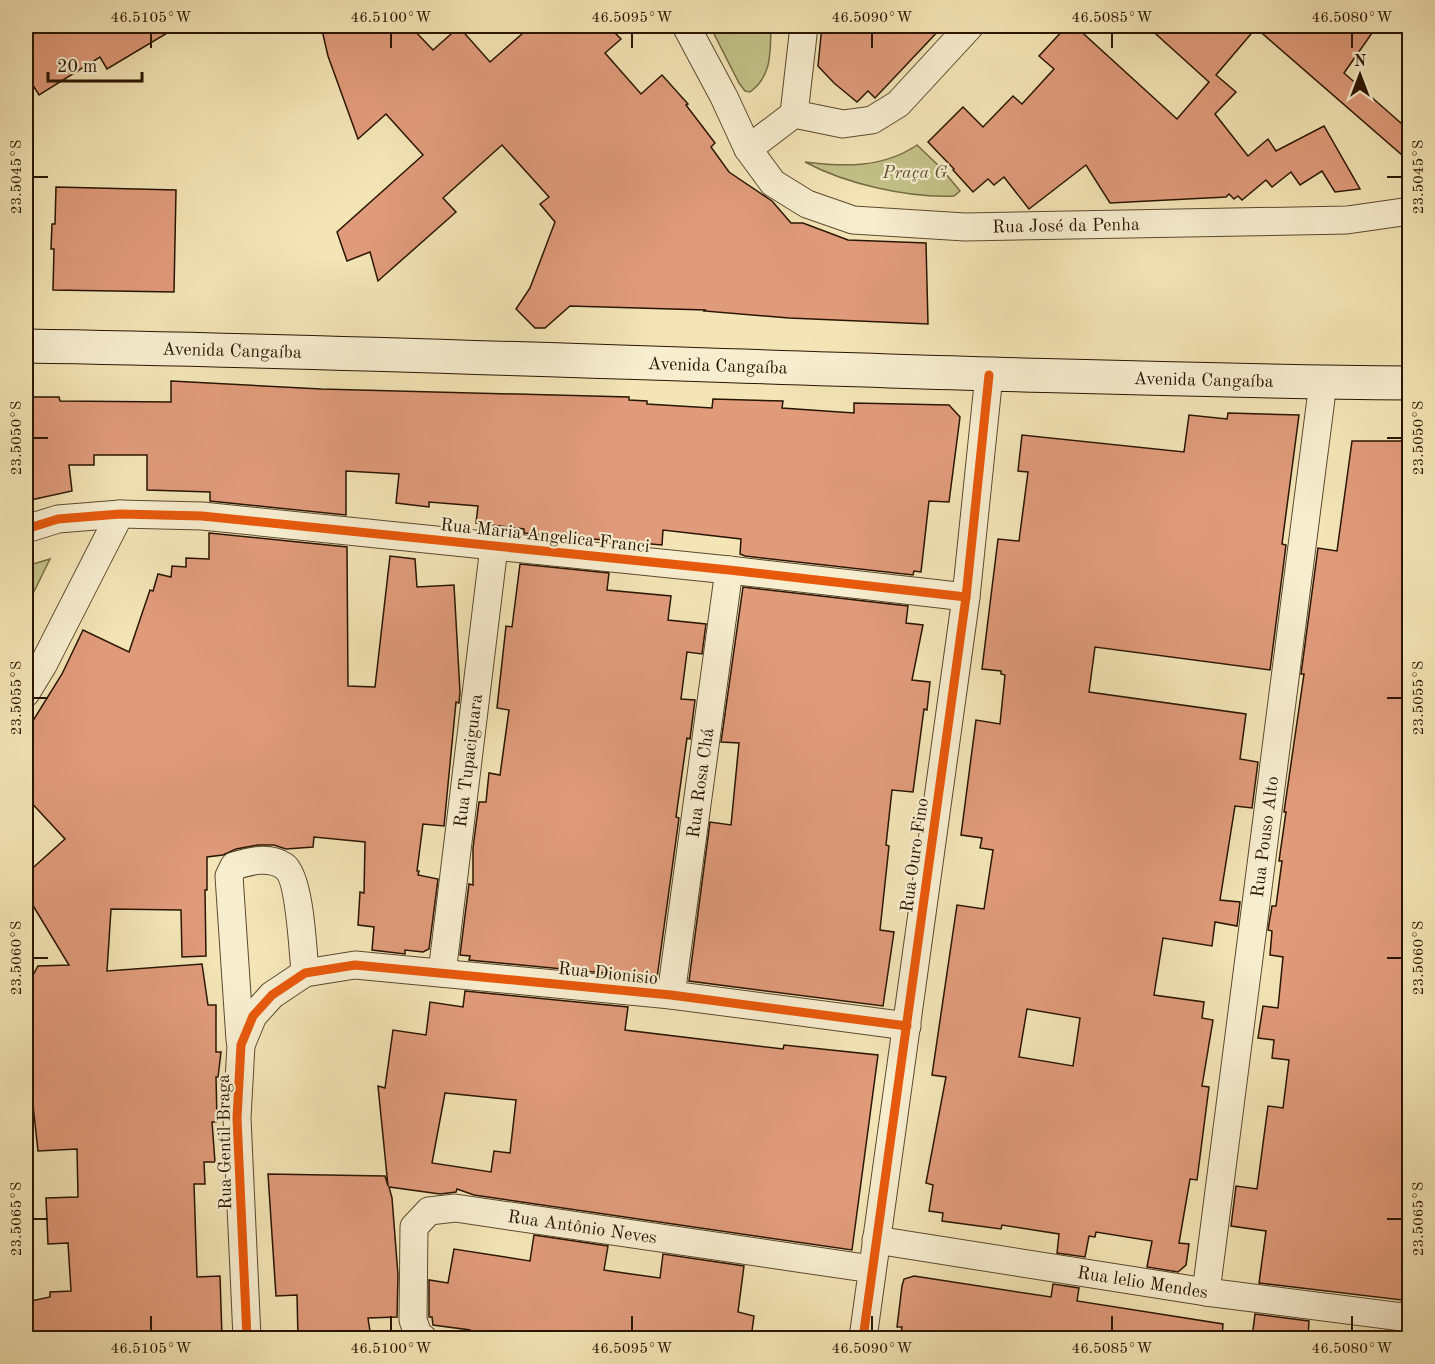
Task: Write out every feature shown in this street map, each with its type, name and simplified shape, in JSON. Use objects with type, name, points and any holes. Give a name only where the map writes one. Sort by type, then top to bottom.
[{"type":"main road","name":"Avenida Cangaíba","points":[[26,346],[246,350],[989,375],[1410,383]]},
{"type":"street","name":"Rua José da Penha","points":[[686,26],[724,97],[748,149],[773,183],[807,204],[853,220],[965,227],[1347,220],[1410,211]]},
{"type":"street","points":[[748,149],[794,114],[804,26]]},
{"type":"street","points":[[794,114],[843,124],[872,120],[898,104],[970,26]]},
{"type":"street","name":"Rua Ouro Fino","points":[[863,1338],[966,597],[989,375]]},
{"type":"street","name":"Rua Pouso Alto","points":[[1206,1292],[1323,382]]},
{"type":"street","points":[[26,693],[43,665],[120,514]]},
{"type":"street","name":"Rua Maria Angelica Franci","points":[[26,529],[58,519],[120,514],[202,516],[729,570],[966,597]]},
{"type":"street","name":"Rua Tupaciguara","points":[[442,973],[494,547]]},
{"type":"street","name":"Rua Rosa Chá","points":[[671,995],[729,570]]},
{"type":"street","name":"Rua Gentil Braga","points":[[241,1045],[253,1016],[272,995],[305,973],[295,884],[286,867],[274,862],[253,861],[234,866],[229,876],[241,1045],[237,1118],[247,1338]]},
{"type":"street","name":"Rua Dionisio","points":[[305,973],[355,965],[671,995],[907,1026]]},
{"type":"street","name":"Rua Antônio Neves","points":[[423,1338],[419,1337],[413,1320],[414,1227],[429,1211],[455,1208],[872,1269]]},
{"type":"street","name":"Rua lelio Mendes","points":[[876,1240],[1206,1292],[1410,1318]]},
{"type":"green space","points":[[710,26],[771,26],[769,62],[763,78],[750,92],[745,91],[739,83]]},
{"type":"green space","name":"Praça G","points":[[917,145],[941,168],[960,191],[954,196],[917,195],[878,188],[839,177],[805,162],[849,165],[877,162],[904,153]]},
{"type":"green space","points":[[50,559],[48,563],[26,608],[26,566]]},
{"type":"building","points":[[26,26],[179,26],[107,69],[100,57],[39,95],[26,74]]},
{"type":"building","points":[[321,26],[410,26],[433,50],[459,27],[490,62],[531,26],[608,26],[621,39],[605,53],[641,94],[662,75],[688,104],[686,105],[715,143],[711,147],[729,172],[772,201],[791,223],[803,223],[848,240],[926,243],[928,324],[789,318],[705,310],[570,306],[545,328],[535,328],[516,309],[530,288],[555,222],[540,204],[549,197],[502,145],[443,198],[456,212],[378,281],[370,252],[347,261],[337,232],[423,155],[386,114],[358,139],[328,56]]},
{"type":"building","points":[[822,26],[943,26],[875,98],[868,91],[857,102],[818,66]]},
{"type":"building","points":[[1067,26],[1075,26],[1177,119],[1209,82],[1147,26],[1377,26],[1344,73],[1410,131],[1410,147],[1402,155],[1256,28],[1216,75],[1236,92],[1215,114],[1248,156],[1268,139],[1276,151],[1324,126],[1360,189],[1335,192],[1322,171],[1300,185],[1291,172],[1272,187],[1266,180],[1242,200],[1238,196],[1234,199],[1229,194],[1226,197],[1110,203],[1086,165],[1029,209],[1004,177],[994,185],[988,179],[973,192],[928,142],[963,107],[983,127],[1013,96],[1022,104],[1054,69],[1039,56]]},
{"type":"building","points":[[56,187],[176,190],[174,292],[53,290],[54,249],[51,249],[52,224],[55,224]]},
{"type":"building","points":[[171,381],[321,389],[629,397],[629,400],[647,401],[647,404],[712,408],[713,399],[783,401],[782,408],[854,413],[854,403],[949,405],[960,417],[949,502],[929,501],[921,572],[914,571],[913,575],[745,556],[740,554],[741,539],[663,530],[662,545],[524,533],[524,529],[476,523],[478,506],[429,502],[429,507],[396,503],[399,474],[346,471],[346,515],[210,501],[210,492],[147,490],[147,455],[94,455],[94,465],[69,465],[72,491],[26,501],[26,397],[59,397],[60,401],[171,402]]},
{"type":"building","points":[[1228,413],[1299,415],[1282,544],[1286,545],[1270,670],[1095,647],[1089,692],[1246,714],[1240,759],[1258,762],[1252,808],[1235,806],[1220,900],[1240,902],[1237,926],[1215,922],[1212,946],[1163,938],[1154,995],[1204,1002],[1202,1018],[1213,1020],[1202,1086],[1209,1087],[1197,1180],[1190,1179],[1179,1243],[1189,1244],[1186,1265],[1178,1272],[1147,1267],[1152,1241],[1096,1232],[1095,1237],[1089,1236],[1085,1257],[1057,1253],[1059,1234],[1002,1225],[1001,1229],[942,1221],[943,1213],[929,1211],[933,1185],[926,1183],[946,1077],[932,1075],[957,905],[984,909],[993,850],[980,848],[982,838],[961,835],[976,720],[1000,724],[1005,675],[1001,674],[1001,671],[982,669],[998,539],[1019,541],[1028,472],[1018,471],[1022,435],[1184,452],[1189,415],[1227,419]],"holes":[[[1027,1009],[1080,1018],[1073,1066],[1019,1057]]]},
{"type":"building","points":[[1352,441],[1410,441],[1410,1301],[1259,1283],[1266,1231],[1231,1226],[1236,1186],[1257,1189],[1268,1106],[1283,1108],[1289,1060],[1272,1058],[1274,1040],[1258,1038],[1263,1006],[1278,1008],[1283,957],[1270,955],[1272,931],[1268,930],[1272,906],[1276,906],[1282,861],[1279,861],[1286,812],[1284,812],[1304,674],[1301,674],[1318,548],[1337,551]]},
{"type":"building","points":[[209,533],[347,547],[348,686],[375,687],[390,556],[415,559],[417,587],[454,585],[460,692],[459,703],[456,702],[444,826],[423,824],[417,871],[419,871],[418,875],[438,879],[429,949],[423,952],[405,950],[405,954],[372,950],[374,927],[358,925],[360,892],[364,893],[365,842],[314,837],[313,847],[286,849],[274,845],[258,845],[207,857],[206,956],[182,957],[181,910],[111,909],[107,971],[202,964],[208,1005],[216,1005],[216,1052],[221,1052],[218,1077],[216,1077],[217,1122],[212,1122],[215,1162],[204,1162],[205,1184],[194,1184],[197,1277],[220,1276],[222,1338],[26,1338],[26,1302],[50,1297],[50,1292],[71,1291],[68,1243],[48,1244],[46,1198],[78,1197],[77,1149],[38,1151],[28,1059],[26,1059],[26,988],[38,966],[69,965],[26,894],[26,874],[65,839],[26,797],[26,732],[62,674],[83,630],[129,652],[150,590],[153,591],[158,574],[171,577],[172,566],[186,567],[186,558],[209,559]]},
{"type":"building","points":[[520,564],[609,573],[607,590],[671,596],[668,620],[706,624],[702,654],[687,652],[681,699],[695,700],[690,739],[687,738],[676,817],[679,818],[657,978],[469,960],[470,956],[460,955],[469,884],[473,885],[473,848],[479,802],[486,802],[489,773],[500,775],[509,710],[497,708],[506,626],[512,627]]},
{"type":"building","points":[[743,587],[908,606],[906,623],[923,625],[912,680],[930,682],[927,710],[924,709],[913,792],[892,790],[886,845],[889,846],[880,930],[894,932],[883,1006],[689,981],[710,822],[731,825],[739,743],[721,742]]},
{"type":"building","points":[[465,991],[628,1007],[625,1030],[783,1049],[784,1045],[878,1055],[852,1250],[474,1195],[457,1189],[456,1192],[440,1194],[389,1187],[392,1198],[398,1275],[397,1317],[368,1318],[371,1338],[298,1338],[297,1295],[276,1296],[268,1174],[385,1176],[388,1186],[378,1086],[385,1088],[393,1030],[426,1035],[430,1002],[463,1007]],"holes":[[[445,1093],[516,1100],[510,1153],[494,1151],[491,1172],[432,1163]]]},
{"type":"building","points":[[534,1235],[608,1246],[604,1270],[631,1274],[660,1278],[663,1254],[744,1266],[738,1312],[754,1316],[751,1338],[469,1338],[470,1330],[433,1325],[432,1317],[429,1317],[429,1280],[448,1283],[454,1249],[530,1261]]},
{"type":"building","points":[[914,1276],[1051,1297],[1053,1284],[1079,1288],[1077,1301],[1223,1324],[1222,1338],[900,1338],[902,1327],[897,1327],[902,1286],[904,1279]]},
{"type":"building","points":[[1255,1314],[1309,1321],[1308,1338],[1252,1338]]},
{"type":"cycle path","points":[[863,1338],[966,597],[989,375]]},
{"type":"cycle path","points":[[26,529],[58,519],[120,514],[202,516],[729,570],[966,597]]},
{"type":"cycle path","points":[[247,1338],[237,1118],[241,1045],[253,1016],[272,995],[305,973],[355,965],[671,995],[907,1026]]}]
